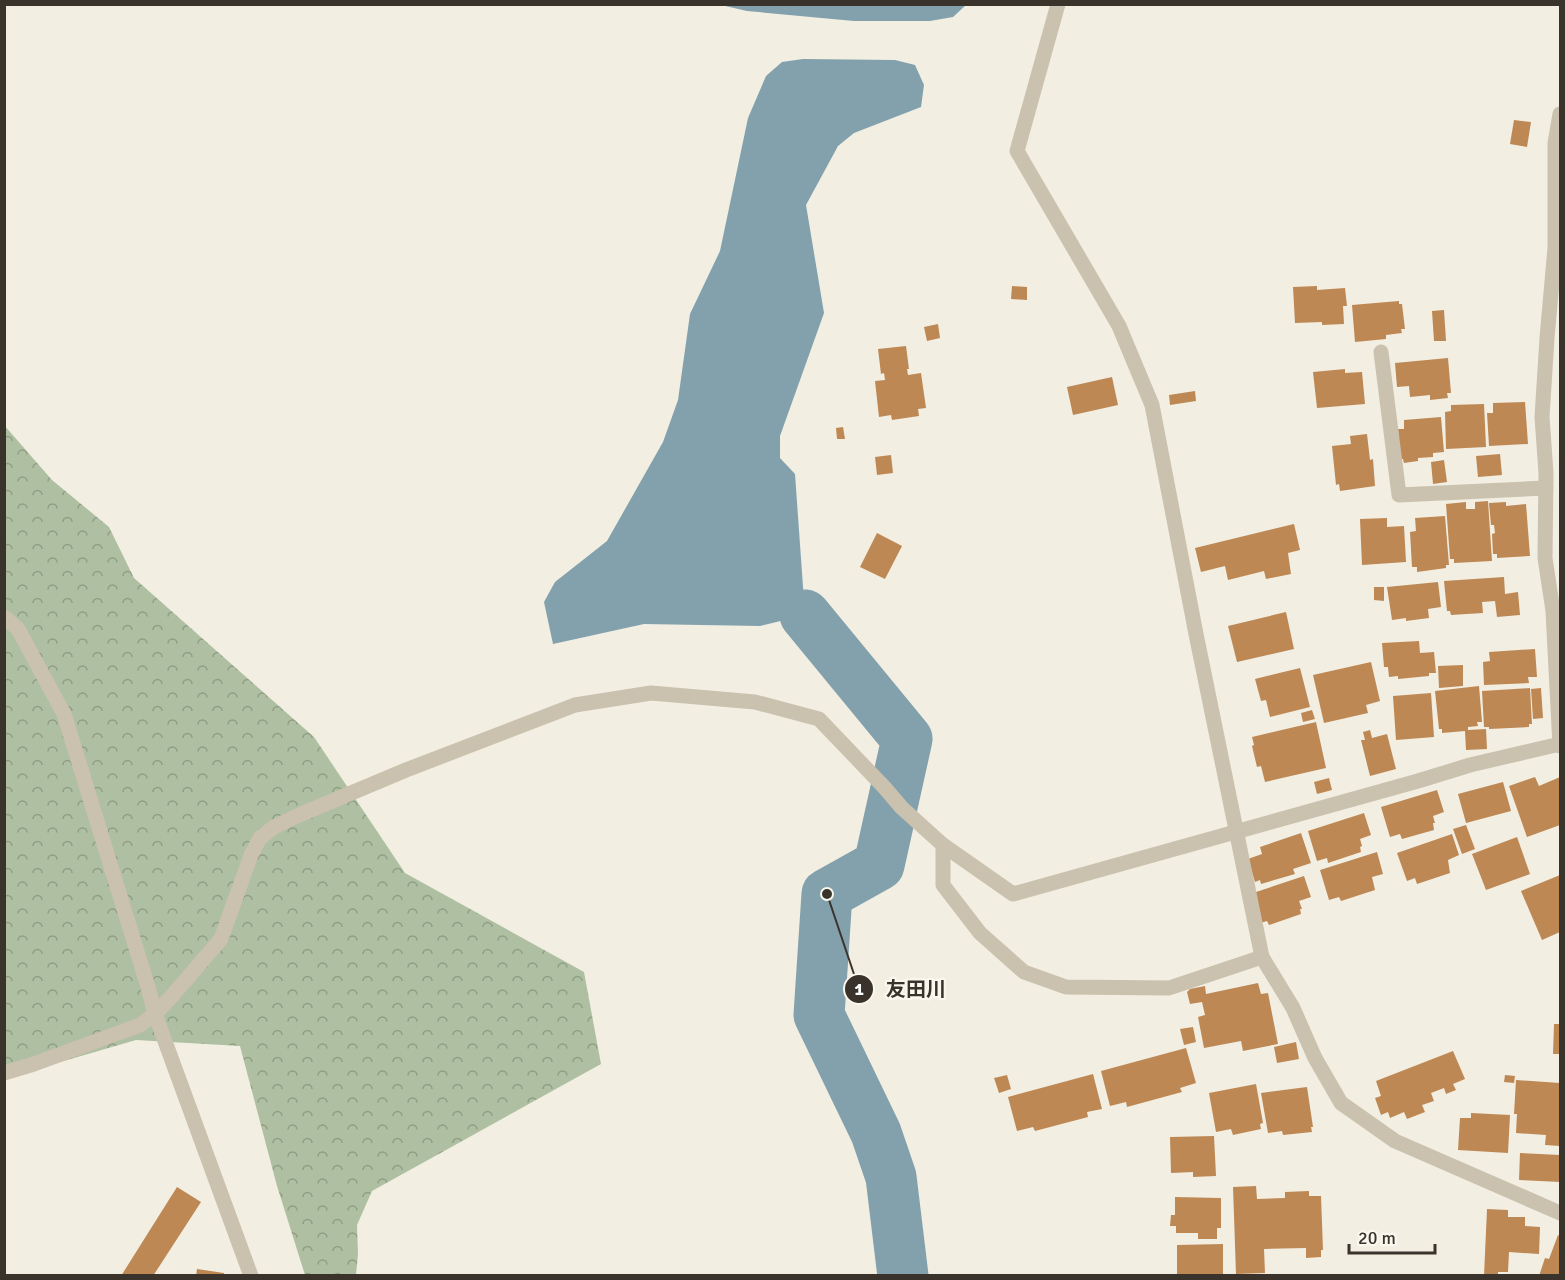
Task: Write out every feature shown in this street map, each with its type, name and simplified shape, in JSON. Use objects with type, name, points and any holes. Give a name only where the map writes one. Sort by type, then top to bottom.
[{"type":"street","points":[[1058,4],[1017,151],[1119,326],[1152,405],[1262,957],[1293,1008],[1315,1058],[1341,1103],[1395,1141],[1560,1213]]},
{"type":"street","points":[[4,1073],[140,1025],[155,1014],[221,939],[251,855],[260,838],[274,827],[406,770],[575,705],[651,693],[755,702],[819,719],[902,808],[943,845],[1013,894],[1470,765],[1560,745],[1553,611],[1554,570],[1545,558],[1546,488],[1542,417],[1555,248],[1555,143],[1560,114]]},
{"type":"street","points":[[1381,352],[1399,495],[1546,488]]},
{"type":"street","points":[[4,617],[18,628],[64,714],[155,1014],[251,1275]]},
{"type":"street","points":[[943,845],[944,885],[980,933],[1024,972],[1066,987],[1169,988],[1262,957]]},
{"type":"green space","points":[[4,425],[52,480],[109,527],[134,578],[314,737],[405,873],[584,972],[601,1064],[372,1191],[357,1225],[356,1275],[305,1275],[277,1186],[240,1046],[136,1040],[33,1070],[5,1073]]},
{"type":"water","points":[[721,5],[966,5],[953,17],[930,21],[854,21],[747,11]]},
{"type":"water","points":[[803,59],[895,60],[915,65],[924,85],[921,107],[854,133],[838,146],[806,205],[824,313],[780,436],[780,458],[795,474],[805,615],[760,626],[644,624],[553,644],[544,602],[555,582],[607,541],[663,442],[678,400],[690,314],[720,251],[748,118],[766,76],[782,62]]},
{"type":"building","points":[[1514,120],[1531,122],[1527,147],[1510,144]]},
{"type":"building","points":[[1012,286],[1027,287],[1027,300],[1011,299]]},
{"type":"building","points":[[1317,286],[1317,290],[1345,288],[1347,306],[1343,306],[1344,324],[1295,323],[1293,287]]},
{"type":"building","points":[[1399,301],[1399,304],[1402,304],[1405,329],[1401,329],[1402,333],[1386,335],[1386,339],[1355,342],[1352,305]]},
{"type":"building","points":[[1444,310],[1446,341],[1434,341],[1432,311]]},
{"type":"building","points":[[938,324],[940,338],[927,341],[924,327]]},
{"type":"building","points":[[906,346],[908,375],[921,373],[926,408],[918,409],[919,416],[892,420],[891,415],[879,417],[875,381],[885,380],[884,373],[881,374],[878,349]]},
{"type":"building","points":[[1448,358],[1451,393],[1447,393],[1448,398],[1430,400],[1430,395],[1410,397],[1409,386],[1397,387],[1395,363]]},
{"type":"building","points":[[1345,369],[1345,373],[1362,372],[1365,404],[1317,408],[1313,372]]},
{"type":"building","points":[[1112,377],[1118,405],[1073,415],[1067,387]]},
{"type":"building","points":[[1195,391],[1196,401],[1170,405],[1169,395]]},
{"type":"building","points":[[1525,402],[1528,444],[1489,446],[1487,413],[1493,413],[1493,403]]},
{"type":"building","points":[[1484,404],[1486,447],[1446,449],[1445,412],[1451,411],[1451,405]]},
{"type":"building","points":[[1441,417],[1444,452],[1433,453],[1433,457],[1418,458],[1418,461],[1404,463],[1403,459],[1400,459],[1398,429],[1404,429],[1404,420]]},
{"type":"building","points":[[843,427],[845,439],[837,439],[836,428]]},
{"type":"building","points":[[1367,434],[1370,460],[1373,459],[1375,486],[1340,491],[1339,484],[1336,485],[1332,446],[1351,444],[1350,436]]},
{"type":"building","points":[[1500,454],[1502,475],[1478,477],[1476,456]]},
{"type":"building","points":[[891,455],[893,473],[877,475],[875,457]]},
{"type":"building","points":[[1444,460],[1447,482],[1433,484],[1431,462]]},
{"type":"building","points":[[1488,501],[1492,561],[1454,563],[1454,559],[1450,559],[1446,504],[1466,502],[1466,509],[1475,509],[1475,502]]},
{"type":"building","points":[[1506,502],[1506,506],[1526,504],[1530,556],[1497,558],[1497,554],[1493,554],[1492,534],[1495,533],[1494,525],[1491,525],[1489,503]]},
{"type":"building","points":[[1445,516],[1449,565],[1446,565],[1446,568],[1417,572],[1417,567],[1412,567],[1410,532],[1416,531],[1415,518]]},
{"type":"building","points":[[1387,518],[1387,527],[1404,526],[1406,562],[1362,565],[1360,519]]},
{"type":"building","points":[[1294,524],[1300,550],[1288,553],[1291,574],[1266,579],[1264,571],[1228,580],[1225,566],[1201,572],[1195,548]]},
{"type":"building","points":[[877,533],[902,546],[885,579],[860,567]]},
{"type":"building","points":[[1504,577],[1505,594],[1518,592],[1520,615],[1497,617],[1495,601],[1482,602],[1483,613],[1451,615],[1450,611],[1447,611],[1444,581]]},
{"type":"building","points":[[1438,582],[1441,607],[1428,609],[1429,618],[1392,620],[1387,587]]},
{"type":"building","points":[[1374,587],[1384,587],[1384,601],[1374,600]]},
{"type":"building","points":[[1286,612],[1294,649],[1237,662],[1228,626]]},
{"type":"building","points":[[1419,641],[1420,653],[1434,652],[1436,673],[1429,673],[1429,676],[1398,679],[1398,676],[1389,677],[1388,667],[1384,667],[1382,643]]},
{"type":"building","points":[[1535,649],[1537,677],[1528,677],[1529,683],[1484,685],[1483,662],[1490,661],[1489,652]]},
{"type":"building","points":[[1371,662],[1380,701],[1366,705],[1368,713],[1324,723],[1313,675]]},
{"type":"building","points":[[1463,665],[1463,686],[1439,688],[1438,666]]},
{"type":"building","points":[[1300,668],[1310,707],[1270,717],[1266,700],[1261,701],[1255,679]]},
{"type":"building","points":[[1479,686],[1482,722],[1477,722],[1478,726],[1468,727],[1468,730],[1486,729],[1487,749],[1466,750],[1465,731],[1442,733],[1442,729],[1439,729],[1435,691]]},
{"type":"building","points":[[1530,688],[1532,724],[1529,724],[1529,727],[1489,729],[1489,727],[1484,727],[1482,691]]},
{"type":"building","points":[[1541,688],[1543,718],[1533,719],[1531,689]]},
{"type":"building","points":[[1431,693],[1434,737],[1396,740],[1393,696]]},
{"type":"building","points":[[1312,710],[1315,719],[1303,722],[1301,713]]},
{"type":"building","points":[[1316,722],[1326,768],[1265,782],[1261,766],[1257,767],[1252,737]]},
{"type":"building","points":[[1370,730],[1372,738],[1387,734],[1396,769],[1370,776],[1361,740],[1365,740],[1363,732]]},
{"type":"building","points":[[1535,777],[1539,786],[1560,777],[1560,825],[1527,837],[1509,786]]},
{"type":"building","points":[[1329,778],[1332,790],[1317,794],[1314,782]]},
{"type":"building","points":[[1503,782],[1511,811],[1466,823],[1458,794]]},
{"type":"building","points":[[1437,790],[1444,812],[1433,816],[1434,830],[1402,839],[1400,834],[1390,837],[1381,807]]},
{"type":"building","points":[[1364,813],[1371,835],[1360,839],[1361,852],[1328,863],[1327,858],[1317,861],[1308,831]]},
{"type":"building","points":[[1466,825],[1475,849],[1462,854],[1453,829]]},
{"type":"building","points":[[1301,833],[1311,863],[1293,869],[1295,874],[1261,884],[1260,880],[1255,882],[1248,859],[1262,854],[1260,847]]},
{"type":"building","points":[[1452,834],[1459,855],[1448,860],[1450,873],[1417,884],[1415,878],[1407,881],[1397,853]]},
{"type":"building","points":[[1517,837],[1530,874],[1486,890],[1472,854]]},
{"type":"building","points":[[1377,852],[1383,874],[1372,877],[1375,890],[1341,901],[1339,897],[1329,900],[1320,870]]},
{"type":"building","points":[[1560,875],[1560,932],[1542,940],[1521,891]]},
{"type":"building","points":[[1304,876],[1311,897],[1299,901],[1301,914],[1269,925],[1267,921],[1257,924],[1247,895]]},
{"type":"building","points":[[1258,983],[1261,994],[1268,993],[1278,1044],[1243,1051],[1241,1041],[1204,1048],[1198,1017],[1205,1015],[1202,1002],[1190,1004],[1187,992],[1190,989],[1205,986],[1206,994]]},
{"type":"building","points":[[1554,1024],[1560,1024],[1560,1054],[1553,1054]]},
{"type":"building","points":[[1193,1027],[1196,1042],[1184,1045],[1180,1029]]},
{"type":"building","points":[[1296,1042],[1299,1059],[1277,1063],[1274,1047]]},
{"type":"building","points":[[1186,1048],[1196,1083],[1180,1088],[1182,1092],[1127,1107],[1126,1102],[1110,1106],[1101,1071]]},
{"type":"building","points":[[1453,1051],[1465,1079],[1453,1084],[1456,1090],[1446,1094],[1444,1088],[1431,1093],[1434,1101],[1422,1105],[1425,1112],[1407,1119],[1404,1112],[1390,1118],[1388,1112],[1381,1115],[1375,1098],[1381,1096],[1376,1081]]},
{"type":"building","points":[[1093,1074],[1102,1109],[1087,1112],[1088,1117],[1035,1131],[1033,1127],[1017,1131],[1008,1097]]},
{"type":"building","points":[[1007,1075],[1011,1089],[999,1093],[994,1078]]},
{"type":"building","points":[[1505,1075],[1515,1076],[1514,1083],[1504,1082]]},
{"type":"building","points":[[1516,1080],[1560,1083],[1560,1146],[1545,1145],[1546,1135],[1516,1133],[1517,1114],[1514,1114]]},
{"type":"building","points":[[1256,1084],[1263,1123],[1260,1124],[1261,1129],[1233,1135],[1231,1129],[1216,1132],[1209,1093]]},
{"type":"building","points":[[1307,1087],[1312,1132],[1283,1135],[1282,1131],[1268,1133],[1261,1093]]},
{"type":"building","points":[[1471,1113],[1510,1115],[1508,1153],[1458,1150],[1460,1118],[1471,1118]]},
{"type":"building","points":[[1214,1136],[1216,1176],[1193,1177],[1193,1172],[1171,1173],[1170,1137]]},
{"type":"building","points":[[1520,1153],[1560,1155],[1560,1182],[1519,1180]]},
{"type":"building","points":[[1256,1186],[1257,1199],[1285,1198],[1285,1192],[1309,1191],[1309,1196],[1321,1196],[1323,1250],[1321,1250],[1321,1257],[1306,1258],[1306,1248],[1264,1249],[1265,1273],[1236,1274],[1233,1187]]},
{"type":"building","points":[[177,1187],[201,1202],[153,1276],[121,1276]]},
{"type":"building","points":[[1175,1197],[1221,1198],[1221,1228],[1217,1228],[1217,1239],[1198,1239],[1198,1233],[1176,1233],[1176,1226],[1170,1226],[1171,1215],[1175,1215]]},
{"type":"building","points":[[1487,1209],[1508,1210],[1508,1217],[1525,1217],[1525,1226],[1540,1227],[1539,1254],[1509,1252],[1508,1272],[1498,1272],[1498,1276],[1484,1276]]},
{"type":"building","points":[[1558,1235],[1560,1236],[1560,1276],[1539,1276],[1545,1258],[1549,1259]]},
{"type":"building","points":[[1223,1244],[1223,1274],[1177,1276],[1177,1245]]},
{"type":"building","points":[[197,1269],[224,1273],[224,1276],[196,1276]]},
{"type":"waterway","points":[[805,615],[907,739],[879,865],[827,894],[819,1015],[876,1133],[891,1177],[903,1276]]},
{"type":"place","name":"友田川","points":[[827,894]]}]
